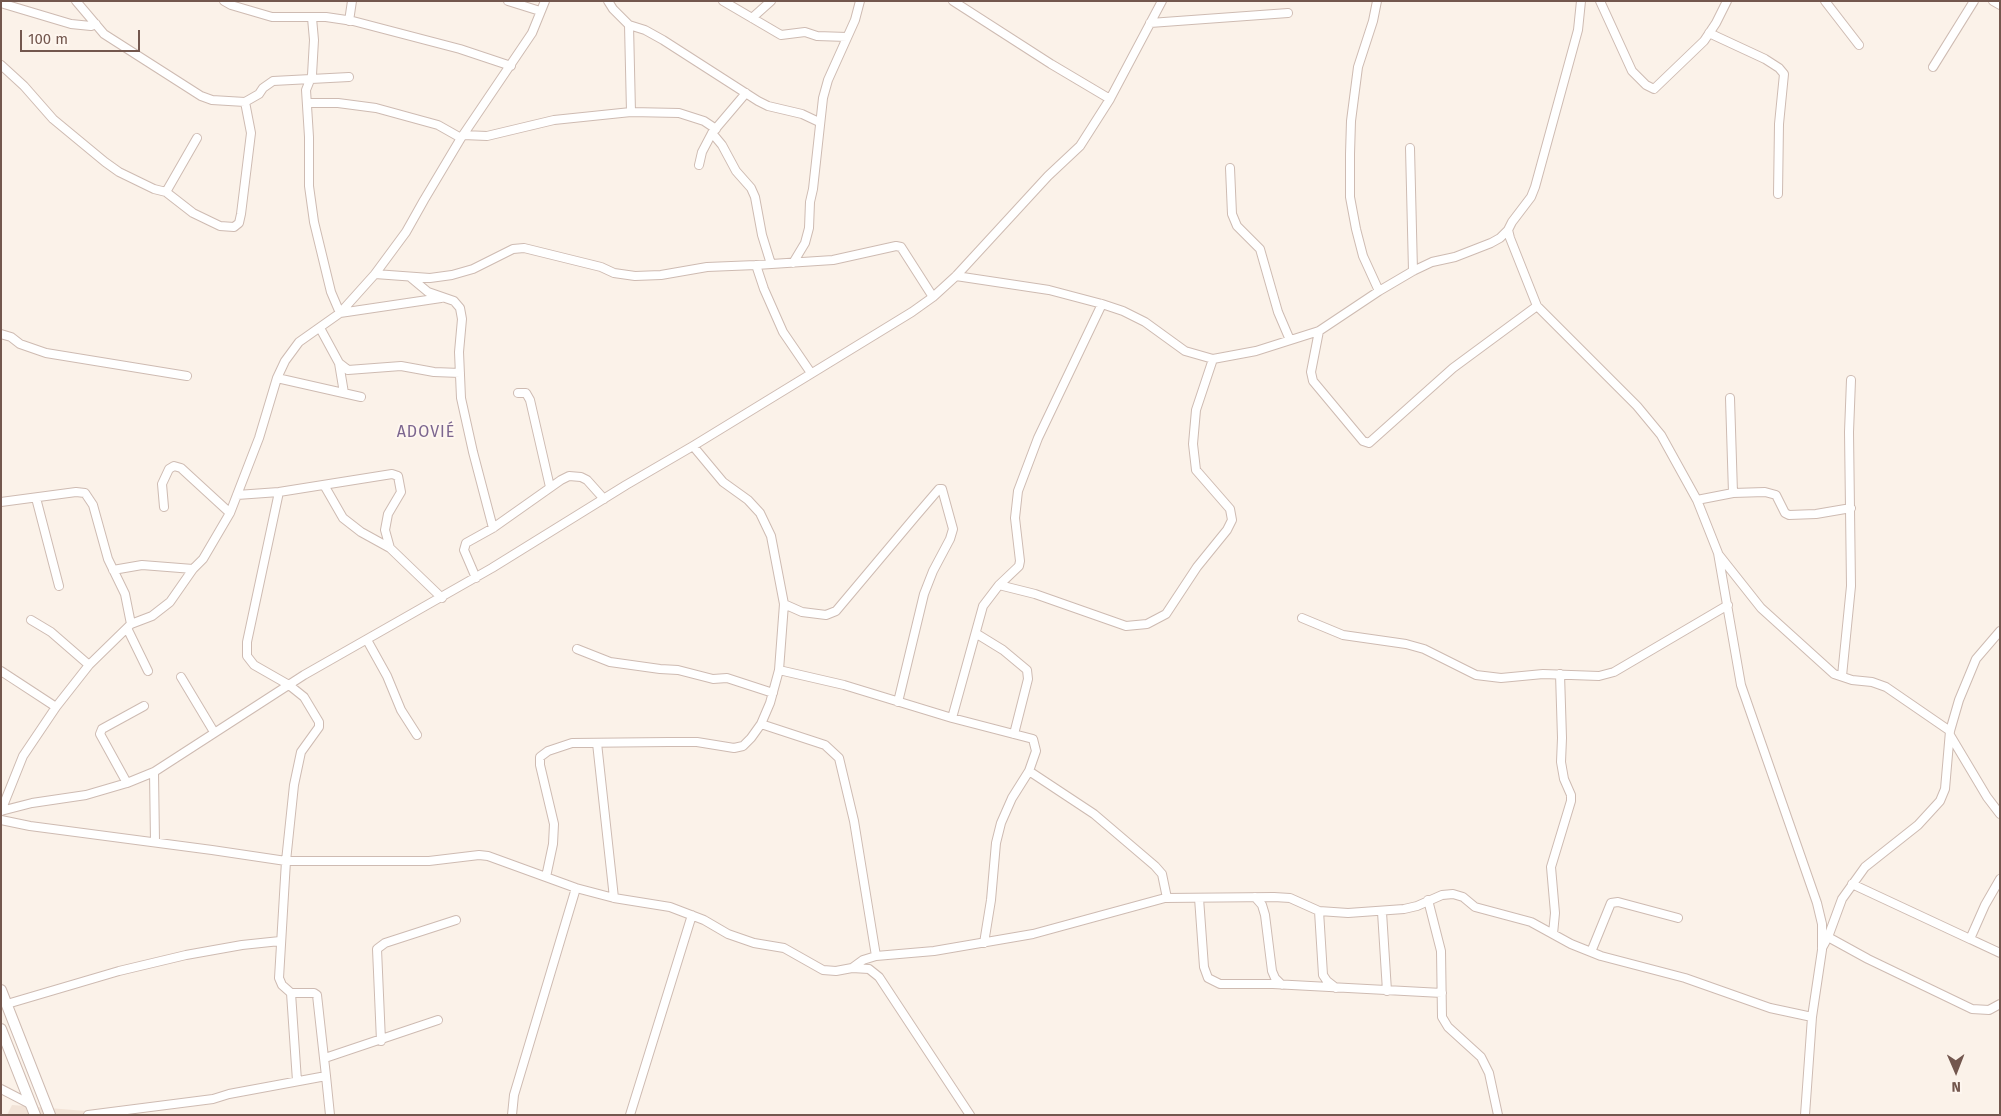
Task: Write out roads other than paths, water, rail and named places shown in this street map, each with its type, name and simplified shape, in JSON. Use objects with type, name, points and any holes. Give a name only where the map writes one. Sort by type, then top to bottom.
[{"type":"street","points":[[76,1],[104,34],[112,40],[201,96],[212,100],[245,102],[260,94],[263,88],[273,81],[349,77]]},
{"type":"street","points":[[224,1],[231,5],[272,16],[326,17],[349,21],[460,49],[511,66]]},
{"type":"street","points":[[349,21],[352,1]]},
{"type":"street","points":[[508,1],[540,11]]},
{"type":"street","points":[[1,811],[23,756],[56,707],[89,664],[129,626],[152,616],[170,602],[193,569],[203,559],[230,513],[259,438],[277,378],[293,348],[340,313],[375,274],[406,232],[462,136],[532,33],[545,1]]},
{"type":"street","points":[[608,1],[613,9],[629,25],[657,36],[768,106],[796,112],[820,122]]},
{"type":"street","points":[[723,1],[781,35],[806,32],[817,36],[847,37]]},
{"type":"street","points":[[752,18],[771,1]]},
{"type":"street","points":[[793,263],[805,243],[810,228],[809,212],[815,177],[823,98],[828,80],[855,20],[860,1]]},
{"type":"street","points":[[953,1],[1051,64],[1110,99]]},
{"type":"street","points":[[1,811],[32,803],[86,795],[127,783],[154,772],[289,685],[476,578],[604,498],[693,446],[905,316],[933,297],[956,276],[1048,176],[1080,146],[1110,99],[1162,1]]},
{"type":"street","points":[[1377,1],[1373,21],[1358,67],[1351,121],[1350,197],[1356,229],[1364,256],[1379,291]]},
{"type":"street","points":[[956,276],[1049,290],[1102,304],[1123,311],[1145,322],[1185,351],[1213,359],[1256,351],[1319,331],[1413,271],[1432,262],[1455,257],[1491,243],[1508,230],[1531,197],[1535,187],[1578,30],[1581,1]]},
{"type":"street","points":[[1600,1],[1632,71],[1651,88],[1657,88],[1709,33],[1727,1]]},
{"type":"street","points":[[1826,1],[1859,46]]},
{"type":"street","points":[[1933,67],[1974,1]]},
{"type":"street","points":[[1993,1],[2000,5]]},
{"type":"street","points":[[4,4],[71,24],[91,26],[96,24]]},
{"type":"street","points":[[1150,23],[1288,14]]},
{"type":"street","points":[[312,18],[314,40],[312,75],[306,90],[309,137],[309,186],[314,222],[331,292],[340,313]]},
{"type":"street","points":[[629,25],[631,112]]},
{"type":"street","points":[[1709,33],[1765,59],[1779,68],[1784,74],[1779,124],[1778,194]]},
{"type":"street","points":[[1,65],[24,86],[53,119],[105,162],[119,172],[154,189],[166,192],[192,213],[220,226],[234,227],[239,223],[251,133],[245,102]]},
{"type":"street","points":[[700,165],[702,152],[714,131],[746,93]]},
{"type":"street","points":[[307,102],[338,103],[376,108],[438,125],[462,136],[487,136],[554,120],[631,112],[679,114],[704,121],[714,131],[736,172],[755,197],[770,264]]},
{"type":"street","points":[[166,192],[197,138]]},
{"type":"street","points":[[1410,148],[1413,271]]},
{"type":"street","points":[[1230,168],[1232,214],[1237,226],[1260,249],[1278,312],[1290,340]]},
{"type":"street","points":[[1508,230],[1519,264],[1537,306],[1637,406],[1661,436],[1697,500],[1718,553],[1742,685],[1818,902],[1822,924],[1822,950],[1812,1017],[1805,1115]]},
{"type":"street","points":[[375,274],[430,278],[452,275],[473,269],[513,249],[524,248],[600,267],[614,273],[635,276],[662,275],[707,267],[793,263],[849,257],[901,246],[933,297]]},
{"type":"street","points":[[756,265],[764,289],[783,332],[811,373]]},
{"type":"street","points":[[410,277],[428,292],[454,302],[460,308],[462,319],[459,352],[463,407],[493,528]]},
{"type":"street","points":[[340,313],[441,298]]},
{"type":"street","points":[[952,718],[977,634],[983,606],[999,585],[1016,569],[1020,561],[1015,518],[1016,502],[1038,438],[1102,304]]},
{"type":"street","points":[[1319,331],[1311,372],[1313,381],[1363,441],[1369,443],[1453,368],[1537,306]]},
{"type":"street","points":[[320,328],[339,363],[344,393]]},
{"type":"street","points":[[1,334],[46,354],[187,376]]},
{"type":"street","points":[[999,585],[1035,594],[1126,626],[1147,624],[1166,614],[1197,567],[1227,530],[1232,520],[1230,509],[1196,470],[1193,444],[1196,410],[1213,359]]},
{"type":"street","points":[[339,363],[348,370],[401,366],[434,372],[460,373]]},
{"type":"street","points":[[277,378],[361,397]]},
{"type":"street","points":[[1842,676],[1851,586],[1849,432],[1851,380]]},
{"type":"street","points":[[518,393],[526,393],[530,400],[550,487]]},
{"type":"street","points":[[1730,398],[1733,494]]},
{"type":"street","points":[[546,877],[554,844],[554,824],[543,781],[540,757],[560,746],[572,744],[697,742],[734,748],[743,746],[761,724],[773,693],[779,670],[784,604],[771,536],[760,513],[748,500],[723,482],[693,446]]},
{"type":"street","points":[[164,507],[162,484],[169,469],[174,466],[181,468],[230,513]]},
{"type":"street","points":[[237,495],[279,492],[392,474],[398,476],[401,492],[388,514],[385,530],[390,548]]},
{"type":"street","points":[[476,578],[464,550],[466,543],[493,528],[550,487],[569,476],[581,477],[587,480],[604,498]]},
{"type":"street","points":[[324,485],[343,518],[360,532],[390,548],[442,598]]},
{"type":"street","points":[[784,604],[802,612],[826,615],[836,611],[909,523],[942,489],[953,529],[950,539],[932,571],[924,594],[898,702]]},
{"type":"street","points":[[1,502],[76,492],[85,493],[93,505],[108,559],[125,594],[129,626],[148,671]]},
{"type":"street","points":[[279,492],[246,642],[247,656],[254,665],[289,685],[304,697],[316,714],[319,727],[301,752],[294,785],[286,862],[279,978],[282,985],[291,993],[314,993],[317,995],[330,1115]]},
{"type":"street","points":[[1697,500],[1733,494],[1772,493],[1776,495],[1785,513],[1789,515],[1816,514],[1851,508]]},
{"type":"street","points":[[36,498],[59,586]]},
{"type":"street","points":[[1718,553],[1761,608],[1834,674],[1886,687],[1950,733],[1987,797],[2000,814]]},
{"type":"street","points":[[113,570],[142,566],[193,569]]},
{"type":"street","points":[[1302,618],[1343,635],[1406,644],[1424,649],[1476,675],[1501,678],[1543,674],[1599,676],[1614,672],[1728,606]]},
{"type":"street","points":[[31,620],[51,632],[89,664]]},
{"type":"street","points":[[1822,950],[1842,899],[1866,866],[1918,825],[1940,801],[1945,789],[1950,733],[1958,700],[1976,659],[2000,631]]},
{"type":"street","points":[[977,634],[1003,650],[1027,670],[1028,679],[1014,734]]},
{"type":"street","points":[[367,640],[387,676],[401,710],[417,735]]},
{"type":"street","points":[[577,649],[610,662],[678,670],[713,679],[727,678],[773,693]]},
{"type":"street","points":[[779,670],[844,685],[952,718],[1033,739],[1036,744],[1036,751],[1029,771],[1012,798],[1001,823],[996,843],[991,900],[984,943]]},
{"type":"street","points":[[1,671],[56,707]]},
{"type":"street","points":[[1553,934],[1555,913],[1551,867],[1571,801],[1571,795],[1564,780],[1561,762],[1560,674]]},
{"type":"street","points":[[181,677],[214,732]]},
{"type":"street","points":[[127,783],[100,734],[102,729],[144,706]]},
{"type":"street","points":[[761,724],[825,745],[838,758],[854,821],[876,956]]},
{"type":"street","points":[[597,743],[614,898]]},
{"type":"street","points":[[1029,771],[1094,814],[1155,866],[1162,874],[1168,898]]},
{"type":"street","points":[[154,772],[155,842]]},
{"type":"street","points":[[1,820],[30,826],[155,842],[286,862],[429,861],[479,855],[488,856],[576,888],[614,898],[670,907],[692,915],[737,937],[754,943],[784,948],[823,970],[869,969],[879,977],[970,1115]]},
{"type":"street","points":[[1970,939],[1985,904],[2000,879]]},
{"type":"street","points":[[1852,884],[2000,953]]},
{"type":"street","points":[[512,1115],[514,1094],[576,888]]},
{"type":"street","points":[[852,968],[863,960],[876,956],[934,951],[1033,934],[1156,899],[1290,898],[1319,911],[1348,913],[1382,912],[1417,906],[1428,900],[1453,894],[1463,897],[1475,907],[1531,922],[1571,944],[1591,952],[1685,978],[1770,1008],[1812,1017]]},
{"type":"street","points":[[1255,897],[1262,905],[1265,915],[1272,971],[1275,978],[1282,985]]},
{"type":"street","points":[[1199,898],[1204,967],[1208,978],[1220,984],[1282,985],[1442,993]]},
{"type":"street","points":[[1428,900],[1441,951],[1442,1017],[1448,1027],[1481,1057],[1489,1073],[1498,1115]]},
{"type":"street","points":[[1591,952],[1611,903],[1618,902],[1678,918]]},
{"type":"street","points":[[1319,911],[1323,975],[1326,981],[1338,989]]},
{"type":"street","points":[[1382,912],[1387,991]]},
{"type":"street","points":[[630,1115],[692,915]]},
{"type":"street","points":[[381,1041],[377,948],[456,920]]},
{"type":"street","points":[[1828,937],[1868,959],[1972,1009],[1989,1010],[2000,1004]]},
{"type":"street","points":[[7,1004],[119,971],[242,944],[280,941]]},
{"type":"street","points":[[1,990],[50,1115]]},
{"type":"street","points":[[291,993],[297,1081]]},
{"type":"street","points":[[325,1058],[381,1041],[438,1020]]},
{"type":"street","points":[[1,1029],[35,1115]]},
{"type":"street","points":[[88,1115],[213,1099],[229,1094],[326,1076]]},
{"type":"street","points":[[1,1089],[30,1104]]},
{"type":"district","name":"ADOVIÉ","points":[[426,433]]}]
